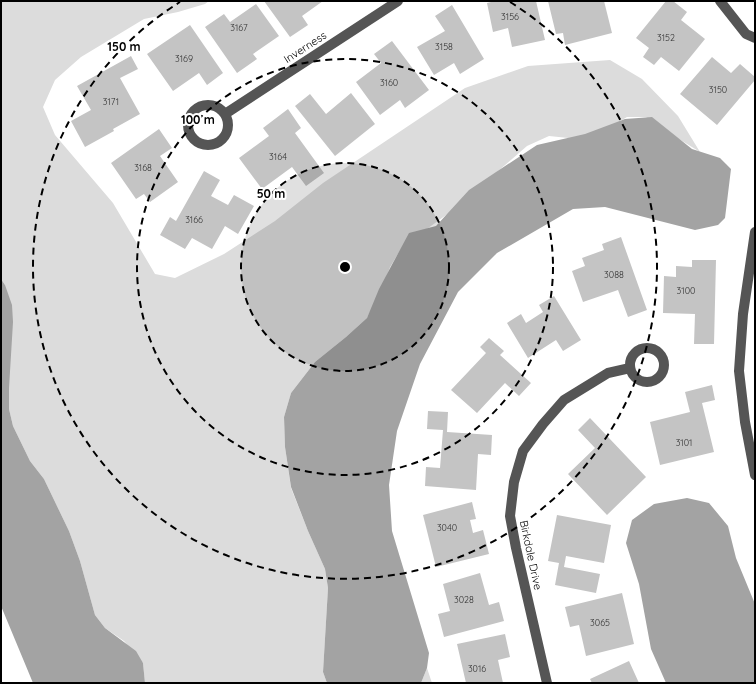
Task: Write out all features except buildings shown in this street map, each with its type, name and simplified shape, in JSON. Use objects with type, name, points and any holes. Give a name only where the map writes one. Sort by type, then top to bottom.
[{"type":"street","name":"Inverness","points":[[225,114],[398,1]]},
{"type":"street","points":[[720,1],[746,34],[755,38]]},
{"type":"street","points":[[755,232],[743,314],[739,371],[744,422],[755,475]]},
{"type":"street","name":"Birkdale Drive","points":[[547,683],[510,516],[514,482],[523,451],[543,424],[564,400],[608,373],[630,368]]},
{"type":"shaded area","points":[[1,1],[209,1],[205,4],[178,12],[144,19],[81,57],[55,80],[43,107],[55,135],[113,203],[155,274],[175,278],[224,254],[275,221],[323,183],[465,88],[528,66],[610,60],[642,79],[678,116],[700,152],[646,117],[627,117],[588,140],[549,136],[527,146],[453,210],[402,247],[390,267],[367,318],[315,362],[291,393],[284,417],[285,447],[291,488],[325,569],[328,588],[323,672],[327,683],[145,683],[143,663],[124,641],[105,628],[95,615],[80,561],[69,531],[44,479],[30,461],[13,426],[9,409],[5,285],[1,279]]},
{"type":"shaded area","points":[[652,117],[692,149],[720,158],[731,169],[725,218],[718,225],[695,230],[605,207],[573,209],[497,253],[458,292],[420,364],[397,431],[389,485],[392,531],[429,653],[427,668],[421,683],[327,683],[323,672],[328,588],[325,569],[291,487],[285,447],[284,417],[291,393],[315,362],[367,318],[379,289],[409,233],[436,226],[469,190],[537,145],[585,134],[625,119]]},
{"type":"shaded area","points":[[1,279],[5,285],[12,305],[13,322],[9,409],[13,426],[30,461],[44,479],[69,531],[80,561],[95,615],[105,628],[136,651],[143,663],[145,683],[33,683],[1,606]]},
{"type":"shaded area","points":[[687,498],[709,503],[728,526],[736,558],[755,604],[755,683],[666,683],[651,649],[639,584],[626,543],[632,520],[654,504]]},
{"type":"shaded area","points":[[427,668],[432,683],[421,683]]}]
